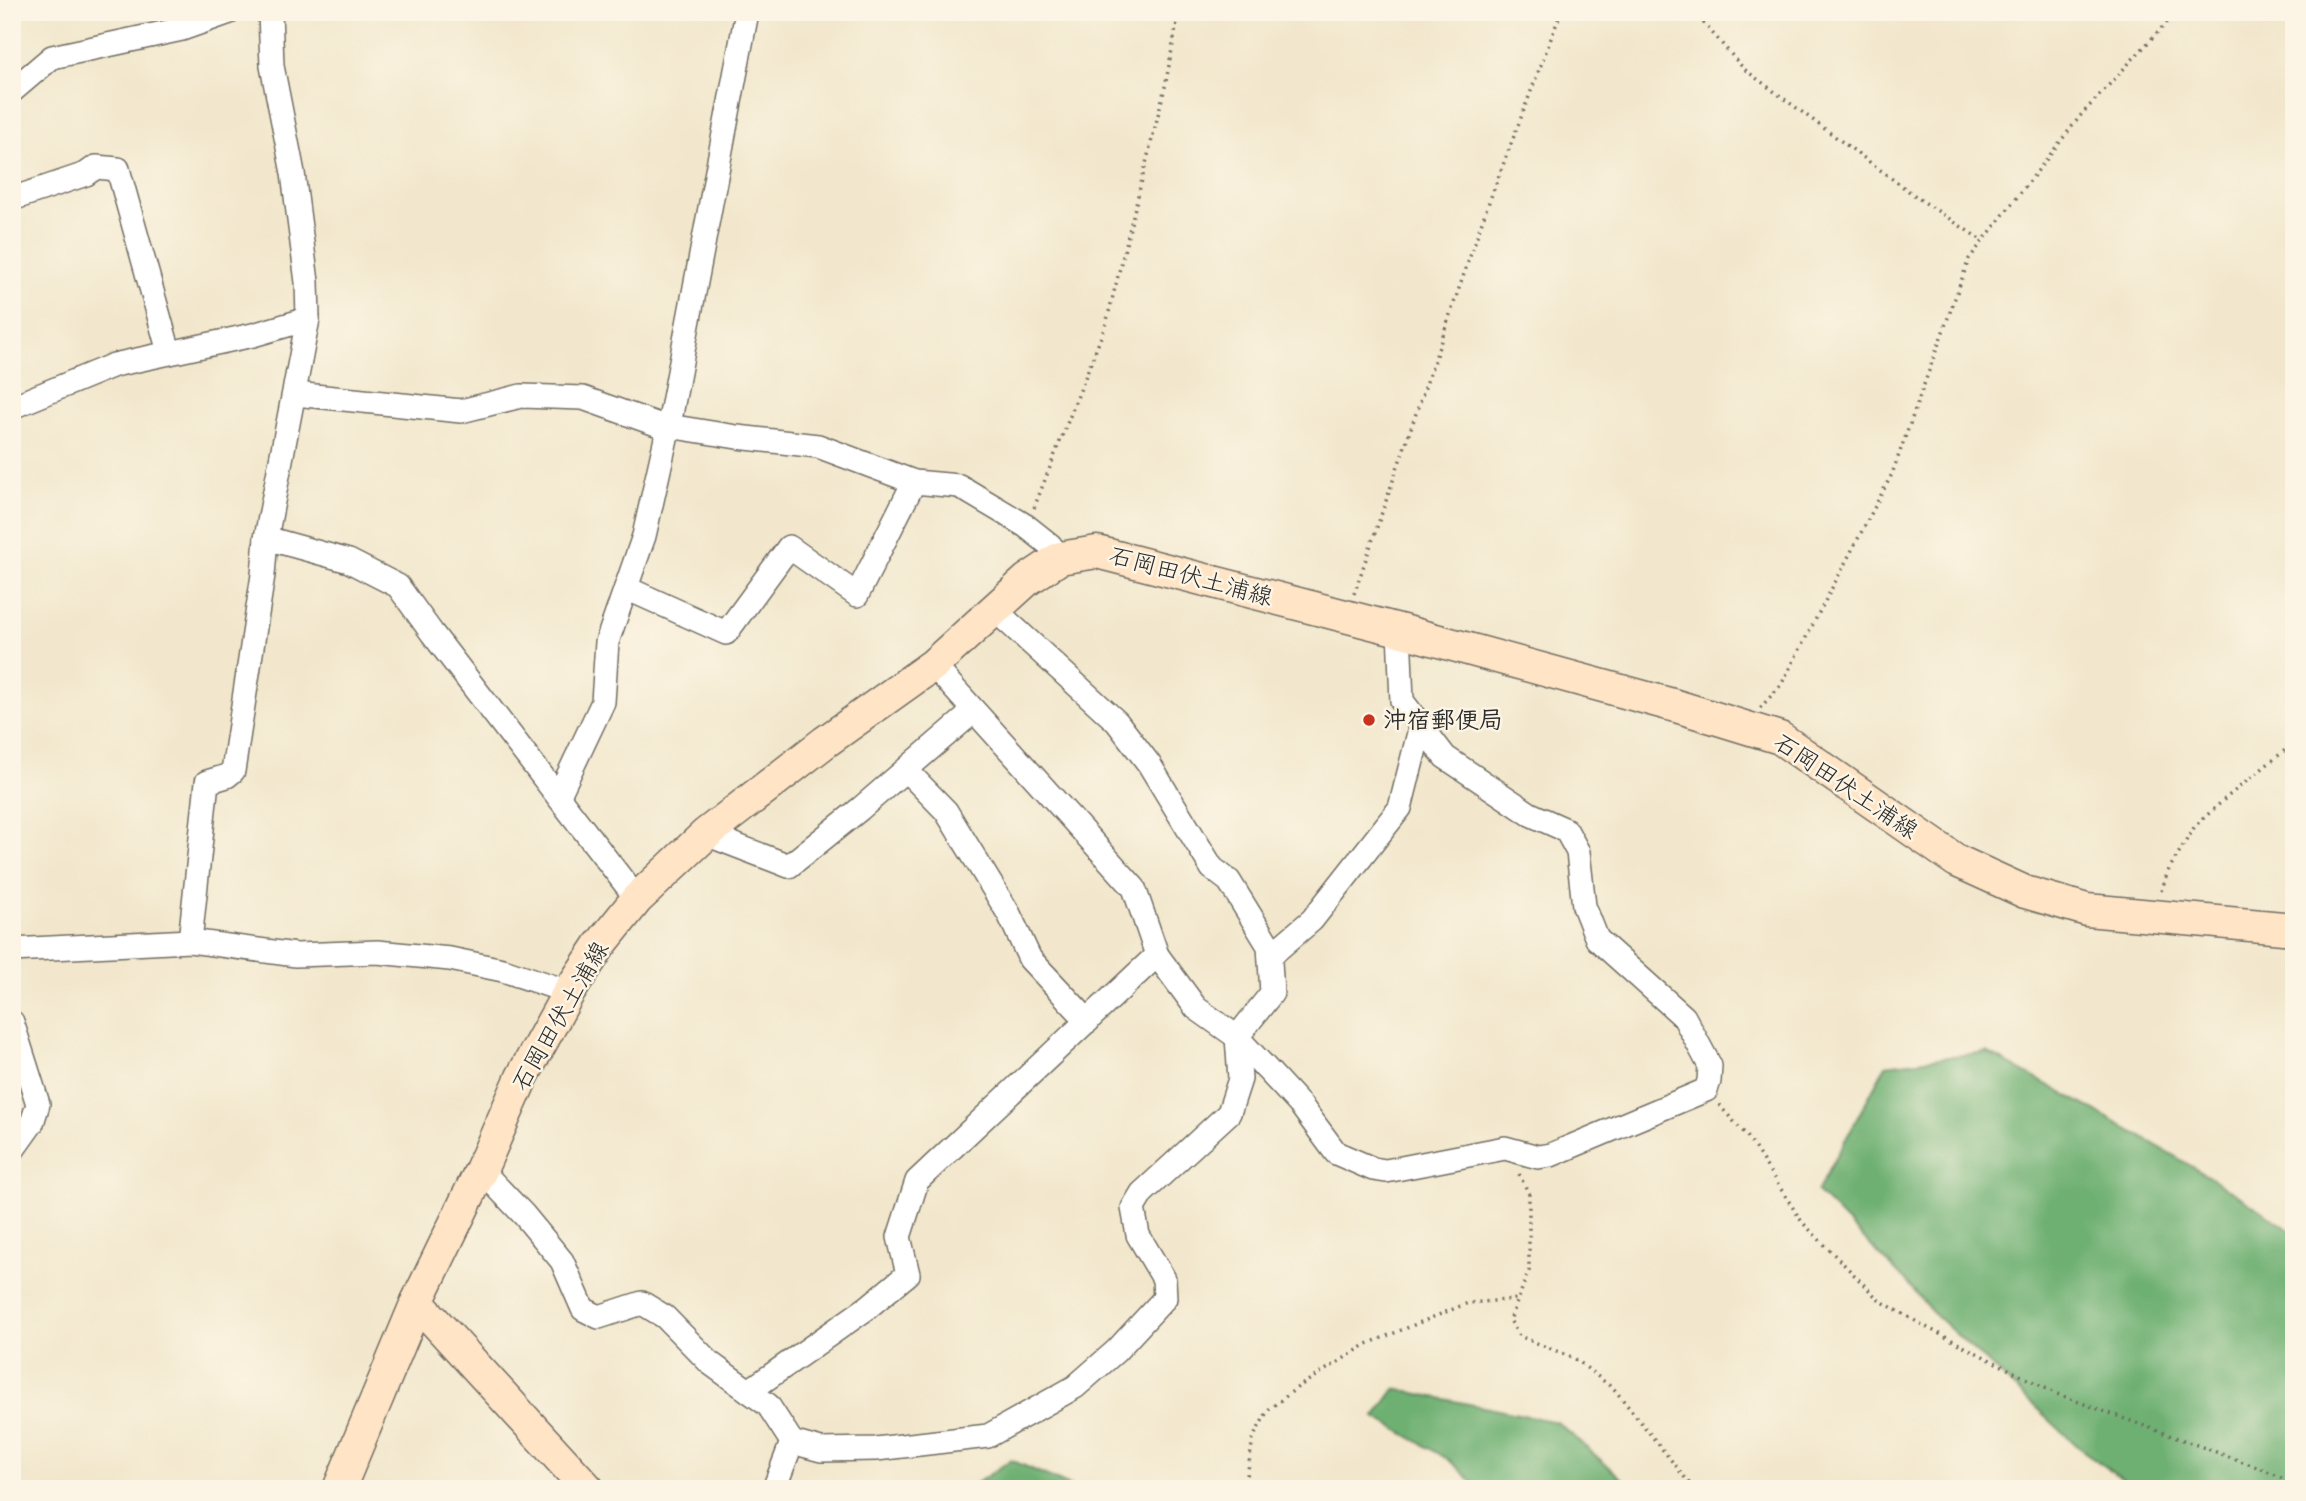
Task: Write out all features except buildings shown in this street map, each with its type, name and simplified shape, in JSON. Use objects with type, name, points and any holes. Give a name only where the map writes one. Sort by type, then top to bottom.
[{"type":"main road","name":"石岡田伏土浦線","points":[[339,1489],[417,1301],[481,1170],[522,1077],[569,992],[600,945],[637,899],[706,834],[825,742],[933,665],[1027,580],[1059,558],[1097,552],[1399,630],[1676,706],[1780,738],[1957,861],[2025,892],[2087,910],[2294,929]]},
{"type":"main road","points":[[417,1301],[588,1489]]},
{"type":"street","points":[[12,91],[52,57],[182,29],[230,12]]},
{"type":"street","points":[[190,941],[207,782],[227,776],[233,771],[263,575],[266,538],[308,319],[307,282],[293,173],[272,66],[270,12]]},
{"type":"street","points":[[559,795],[603,702],[607,642],[644,536],[670,425],[747,12]]},
{"type":"street","points":[[12,199],[86,174],[96,167],[118,169],[169,352]]},
{"type":"street","points":[[12,407],[114,365],[253,335],[308,319]]},
{"type":"street","points":[[295,394],[461,411],[521,396],[583,398],[656,424],[818,446],[914,482],[959,486],[1026,526],[1050,545],[1059,558]]},
{"type":"street","points":[[626,588],[726,633],[789,547],[857,595],[914,482]]},
{"type":"street","points":[[266,538],[349,561],[398,586],[637,899]]},
{"type":"street","points":[[481,1170],[524,1215],[562,1261],[583,1308],[599,1317],[642,1303],[665,1317],[710,1363],[768,1405],[792,1442],[821,1450],[876,1449],[988,1436],[1074,1387],[1116,1351],[1165,1298],[1164,1279],[1138,1235],[1133,1208],[1142,1193],[1229,1112],[1240,1079],[1237,1037],[1272,993],[1269,946],[1229,881],[1212,868],[1149,764],[1117,722],[995,610]]},
{"type":"street","points":[[933,665],[1134,888],[1157,955],[1196,1007],[1237,1037],[1302,1107],[1336,1153],[1373,1169],[1386,1171],[1505,1148],[1538,1157],[1551,1155],[1706,1090],[1710,1066],[1684,1017],[1597,939],[1584,906],[1578,852],[1566,830],[1530,814],[1445,757],[1402,701],[1399,630]]},
{"type":"street","points":[[706,834],[789,866],[974,711]]},
{"type":"street","points":[[1270,956],[1312,920],[1400,808],[1421,725]]},
{"type":"street","points":[[906,770],[946,811],[1009,914],[1030,959],[1088,1021]]},
{"type":"street","points":[[12,950],[190,941],[296,955],[377,952],[450,959],[503,970],[569,992]]},
{"type":"street","points":[[749,1391],[867,1308],[908,1274],[899,1237],[917,1181],[1157,955]]},
{"type":"street","points":[[12,1022],[38,1104],[32,1123],[12,1151]]},
{"type":"street","points":[[774,1489],[792,1442]]},
{"type":"path","points":[[1026,526],[1106,324],[1165,87],[1179,12]]},
{"type":"path","points":[[1346,617],[1486,209],[1561,12]]},
{"type":"path","points":[[1694,12],[1744,69],[1918,198],[1983,242]]},
{"type":"path","points":[[1743,726],[1781,685],[1892,474],[1969,259],[2081,115],[2169,20],[2181,12]]},
{"type":"path","points":[[2151,916],[2169,869],[2195,826],[2294,743]]},
{"type":"path","points":[[1706,1090],[1747,1136],[1802,1222],[1879,1300],[2056,1394],[2264,1470],[2294,1484]]},
{"type":"path","points":[[1505,1148],[1529,1194],[1529,1272],[1510,1320],[1519,1336],[1574,1358],[1615,1390],[1694,1489]]},
{"type":"path","points":[[1245,1489],[1253,1438],[1268,1410],[1298,1387],[1367,1344],[1468,1303],[1519,1299]]},
{"type":"green space","points":[[1987,1052],[2182,1160],[2294,1233],[2294,1489],[2135,1489],[2082,1450],[1931,1311],[1907,1282],[1817,1192],[1886,1065]]},
{"type":"green space","points":[[1395,1389],[1557,1422],[1634,1489],[1480,1489],[1448,1459],[1375,1417]]},
{"type":"green space","points":[[1011,1460],[1077,1489],[968,1489]]},
{"type":"place","name":"沖宿郵便局","points":[[1369,720]]}]
